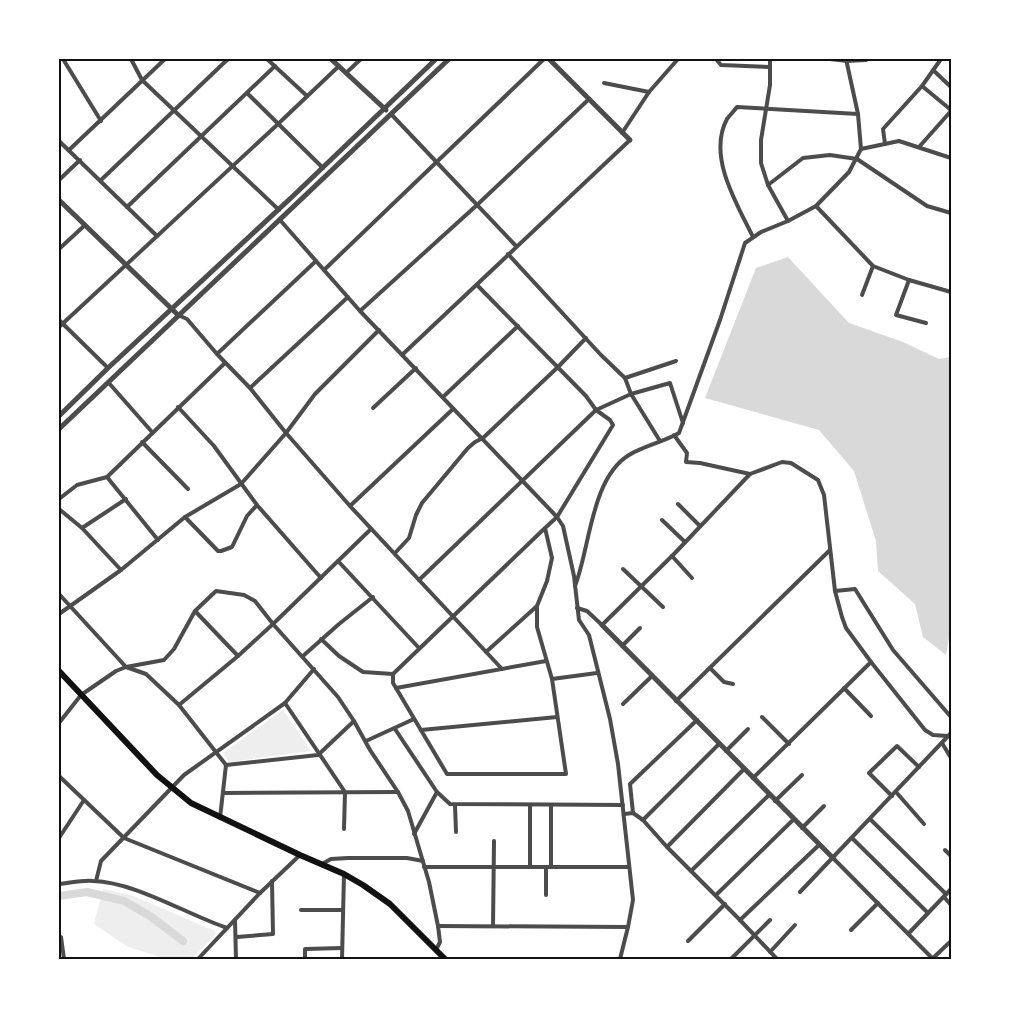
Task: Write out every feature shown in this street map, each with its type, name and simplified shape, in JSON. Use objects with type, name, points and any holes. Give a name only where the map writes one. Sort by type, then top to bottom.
[{"type":"main road","points":[[59,672],[139,756],[171,787],[191,803],[344,874],[363,885],[390,904],[445,959]]},
{"type":"street","points":[[63,59],[101,121]]},
{"type":"street","points":[[131,59],[142,80],[279,210]]},
{"type":"street","points":[[70,150],[165,59]]},
{"type":"street","points":[[101,180],[228,59]]},
{"type":"street","points":[[267,59],[307,96]]},
{"type":"street","points":[[331,59],[390,114],[516,246]]},
{"type":"street","points":[[347,72],[361,59]]},
{"type":"street","points":[[59,416],[171,309],[279,210],[436,59]]},
{"type":"street","points":[[59,429],[448,59]]},
{"type":"street","points":[[324,270],[544,59]]},
{"type":"street","points":[[403,354],[630,140],[549,59]]},
{"type":"street","points":[[622,133],[649,92],[678,59]]},
{"type":"street","points":[[716,59],[721,65],[770,67]]},
{"type":"street","points":[[770,59],[770,85],[761,140],[761,163],[768,185],[788,221]]},
{"type":"street","points":[[830,59],[867,59]]},
{"type":"street","points":[[885,144],[883,129],[922,86],[941,59]]},
{"type":"street","points":[[574,589],[591,522],[603,489],[622,461],[629,455],[679,433],[720,320],[745,243],[753,237],[816,206],[849,172],[856,159],[861,149],[858,114],[846,60]]},
{"type":"street","points":[[127,207],[275,66]]},
{"type":"street","points":[[108,368],[60,324],[126,266],[339,66]]},
{"type":"street","points":[[933,70],[951,87]]},
{"type":"street","points":[[604,83],[649,92]]},
{"type":"street","points":[[919,148],[951,111],[922,86]]},
{"type":"street","points":[[247,93],[323,168]]},
{"type":"street","points":[[360,311],[477,205],[588,100]]},
{"type":"street","points":[[753,237],[720,157],[720,145],[727,119],[737,107],[858,114]]},
{"type":"street","points":[[59,141],[157,236]]},
{"type":"street","points":[[861,149],[900,141],[951,158]]},
{"type":"street","points":[[768,185],[803,158],[830,155],[856,159],[927,206],[951,213]]},
{"type":"street","points":[[59,180],[80,160]]},
{"type":"street","points":[[59,200],[171,309],[187,319],[225,363],[250,388],[286,433],[350,506],[502,669]]},
{"type":"street","points":[[816,206],[873,266],[909,280],[951,292]]},
{"type":"street","points":[[280,220],[360,311],[483,438],[557,517],[563,526],[574,576],[579,620],[589,636],[610,719],[623,805],[632,900],[620,959]]},
{"type":"street","points":[[59,249],[84,226]]},
{"type":"street","points":[[508,254],[625,378],[631,394],[660,441]]},
{"type":"street","points":[[217,354],[316,262]]},
{"type":"street","points":[[862,295],[873,266]]},
{"type":"street","points":[[909,280],[896,315],[926,323]]},
{"type":"street","points":[[477,284],[586,396],[596,410],[610,420],[613,425],[557,517],[545,528],[454,617],[418,648],[393,674],[393,683],[447,774],[566,774],[552,679],[537,627],[537,606],[547,581],[552,558],[545,528]]},
{"type":"street","points":[[250,388],[348,297]]},
{"type":"street","points":[[443,397],[518,326]]},
{"type":"street","points":[[59,614],[121,570],[185,517],[241,484],[286,433],[315,394],[379,330]]},
{"type":"street","points":[[395,553],[410,538],[416,515],[422,503],[468,448],[483,438],[586,338]]},
{"type":"street","points":[[625,378],[676,361]]},
{"type":"street","points":[[59,499],[76,485],[107,477],[225,363]]},
{"type":"street","points":[[373,408],[416,368]]},
{"type":"street","points":[[108,382],[152,432]]},
{"type":"street","points":[[419,580],[596,410],[631,394],[670,384],[683,424]]},
{"type":"street","points":[[178,408],[214,446],[257,505],[321,578]]},
{"type":"street","points":[[350,506],[453,409]]},
{"type":"street","points":[[674,435],[687,454],[686,462],[700,463],[750,474]]},
{"type":"street","points":[[142,442],[188,489]]},
{"type":"street","points":[[602,625],[672,556],[750,474],[782,462],[791,462],[818,480],[824,495],[835,591],[846,628],[925,730],[933,735],[949,735]]},
{"type":"street","points":[[107,477],[158,540]]},
{"type":"street","points":[[82,528],[126,499]]},
{"type":"street","points":[[678,504],[700,526]]},
{"type":"street","points":[[185,517],[221,551],[232,547],[247,516],[257,505]]},
{"type":"street","points":[[59,509],[82,528],[121,570]]},
{"type":"street","points":[[662,520],[685,542]]},
{"type":"street","points":[[179,705],[273,624],[371,529]]},
{"type":"street","points":[[676,701],[830,550]]},
{"type":"street","points":[[672,556],[692,578]]},
{"type":"street","points":[[338,561],[418,648]]},
{"type":"street","points":[[623,569],[662,606]]},
{"type":"street","points":[[835,591],[855,589],[893,650],[951,717]]},
{"type":"street","points":[[59,723],[81,695],[116,671],[126,667],[164,660],[174,649],[195,611],[216,591],[244,595],[255,600],[273,624],[338,697],[408,811],[429,882],[438,926],[440,942],[436,950]]},
{"type":"street","points":[[59,594],[126,667],[146,674],[179,705],[226,765],[220,818]]},
{"type":"street","points":[[303,656],[373,597]]},
{"type":"street","points":[[486,652],[537,606]]},
{"type":"street","points":[[577,608],[587,611],[602,625],[932,959],[951,941]]},
{"type":"street","points":[[195,611],[238,656]]},
{"type":"street","points":[[622,646],[640,628]]},
{"type":"street","points":[[321,639],[339,656],[363,672],[393,674]]},
{"type":"street","points":[[396,688],[546,661]]},
{"type":"street","points":[[753,778],[871,662]]},
{"type":"street","points":[[710,668],[724,682],[733,684]]},
{"type":"street","points":[[96,881],[101,861],[171,787],[215,752],[285,703],[314,670]]},
{"type":"street","points":[[552,679],[598,673]]},
{"type":"street","points":[[623,704],[652,676]]},
{"type":"street","points":[[844,688],[871,716]]},
{"type":"street","points":[[285,703],[344,792],[344,829]]},
{"type":"street","points":[[421,730],[557,717]]},
{"type":"street","points":[[762,717],[789,744]]},
{"type":"street","points":[[366,741],[414,719]]},
{"type":"street","points":[[633,813],[630,784],[696,720]]},
{"type":"street","points":[[226,765],[318,755],[354,721]]},
{"type":"street","points":[[395,729],[437,792],[450,804],[623,805]]},
{"type":"street","points":[[726,751],[748,729]]},
{"type":"street","points":[[800,892],[949,735]]},
{"type":"street","points":[[942,743],[951,758]]},
{"type":"street","points":[[643,820],[719,744]]},
{"type":"street","points":[[892,796],[869,773],[897,746],[919,767]]},
{"type":"street","points":[[667,847],[744,769]]},
{"type":"street","points":[[776,801],[802,775]]},
{"type":"street","points":[[59,776],[124,838],[260,893]]},
{"type":"street","points":[[224,793],[398,792]]},
{"type":"street","points":[[414,834],[437,792]]},
{"type":"street","points":[[896,792],[924,824]]},
{"type":"street","points":[[691,871],[769,794]]},
{"type":"street","points":[[59,838],[84,800]]},
{"type":"street","points":[[455,805],[456,832]]},
{"type":"street","points":[[530,805],[530,867]]},
{"type":"street","points":[[546,895],[551,805]]},
{"type":"street","points":[[802,828],[824,806]]},
{"type":"street","points":[[624,814],[633,813],[643,820],[777,959]]},
{"type":"street","points":[[716,895],[794,819]]},
{"type":"street","points":[[870,819],[945,895],[951,904]]},
{"type":"street","points":[[852,838],[928,913]]},
{"type":"street","points":[[493,926],[494,840]]},
{"type":"street","points":[[740,920],[819,845]]},
{"type":"street","points":[[945,850],[951,856]]},
{"type":"street","points":[[198,959],[260,893],[300,855]]},
{"type":"street","points":[[321,864],[331,859],[348,858],[408,858],[423,861]]},
{"type":"street","points":[[424,867],[629,867]]},
{"type":"street","points":[[342,959],[344,874]]},
{"type":"street","points":[[237,937],[273,934],[272,881]]},
{"type":"street","points":[[59,884],[104,882],[148,895],[227,928]]},
{"type":"street","points":[[908,933],[951,888]]},
{"type":"street","points":[[688,941],[725,904]]},
{"type":"street","points":[[851,930],[878,904]]},
{"type":"street","points":[[300,910],[343,910]]},
{"type":"street","points":[[235,920],[237,937],[236,959]]},
{"type":"street","points":[[730,959],[770,920]]},
{"type":"street","points":[[438,926],[628,927]]},
{"type":"street","points":[[770,952],[796,926]]},
{"type":"street","points":[[59,937],[61,937],[64,959]]},
{"type":"street","points":[[305,959],[306,949],[342,948]]},
{"type":"shaded area","points":[[788,257],[849,323],[903,342],[939,359],[951,357],[951,636],[946,655],[923,637],[915,604],[878,571],[876,541],[854,471],[819,430],[705,398],[756,268]]},
{"type":"shaded area","points":[[283,710],[311,751],[229,762],[223,753]]},
{"type":"shaded area","points":[[103,889],[131,895],[215,931],[216,934],[192,959],[167,959],[128,947],[94,924]]},
{"type":"waterway","points":[[59,896],[87,892],[124,901],[150,916],[183,941]]}]
